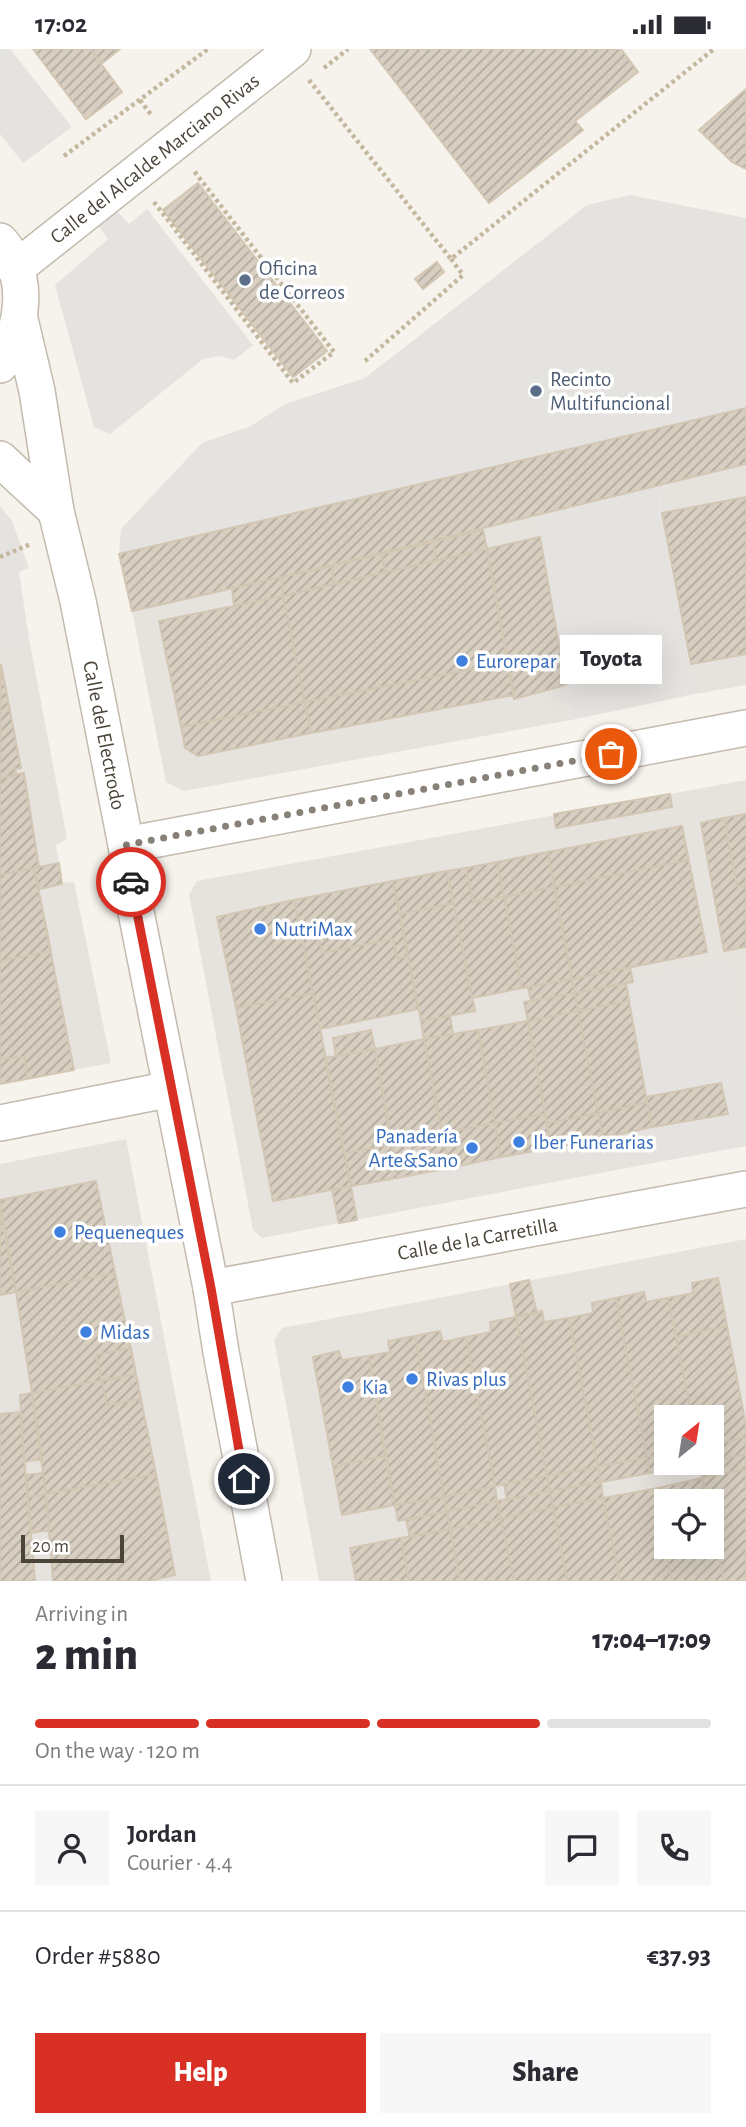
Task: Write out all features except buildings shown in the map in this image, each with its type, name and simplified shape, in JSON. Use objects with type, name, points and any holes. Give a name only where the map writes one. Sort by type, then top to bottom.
[{"type":"street","name":"Calle del Alcalde Marciano Rivas","points":[[8,255],[174,145],[293,49]]},
{"type":"street","points":[[0,365],[13,343],[20,319],[22,293],[8,255]]},
{"type":"street","name":"Calle del Electrodo","points":[[20,319],[37,391],[56,511],[78,601],[126,845],[136,912],[211,1288],[264,1581]]},
{"type":"street","points":[[0,459],[56,511]]},
{"type":"street","points":[[126,845],[746,728]]},
{"type":"street","points":[[0,1123],[171,1089]]},
{"type":"street","name":"Calle de la Carretilla","points":[[211,1288],[746,1189]]},
{"type":"path","points":[[64,156],[208,49]]},
{"type":"path","points":[[451,260],[714,49]]},
{"type":"path","points":[[309,80],[463,275],[365,361]]},
{"type":"path","points":[[140,100],[334,352],[293,383],[153,199]]},
{"type":"shaded area","points":[[0,49],[10,49],[72,127],[23,163],[0,134]]},
{"type":"shaded area","name":"Recinto Multifuncional","points":[[630,195],[746,218],[746,464],[657,486],[695,694],[571,720],[536,515],[132,611],[119,554],[121,529],[202,443],[251,426],[285,404],[365,378],[587,205]]},
{"type":"shaded area","points":[[147,209],[253,345],[234,360],[220,356],[203,359],[110,434],[94,427],[55,285],[108,239],[99,226],[117,211],[129,224]]},
{"type":"shaded area","points":[[746,464],[746,685],[695,694],[657,485]]},
{"type":"shaded area","points":[[0,506],[12,521],[29,568],[19,572],[29,638],[0,644]]},
{"type":"shaded area","points":[[536,514],[571,720],[184,791],[166,782],[132,611]]},
{"type":"shaded area","points":[[29,638],[67,839],[56,845],[62,883],[74,882],[111,1063],[0,1084],[0,644]]},
{"type":"shaded area","points":[[746,780],[746,1064],[727,964],[626,984],[658,1162],[262,1238],[253,1230],[189,894],[197,881]]},
{"type":"shaded area","points":[[727,964],[746,1064],[746,1146],[658,1162],[626,983]]},
{"type":"shaded area","points":[[126,1139],[211,1581],[0,1581],[0,1164]]},
{"type":"shaded area","points":[[746,1239],[746,1581],[319,1581],[274,1340],[282,1328]]},
{"type":"way so far","points":[[131,882],[126,845],[611,754]]},
{"type":"place","name":"Oficina de Correos","points":[[245,280]]},
{"type":"place","name":"Recinto Multifuncional","points":[[536,391]]},
{"type":"place","name":"Eurorepar","points":[[462,661]]},
{"type":"place","name":"Toyota","points":[[611,754]]},
{"type":"place","name":"NutriMax","points":[[260,929]]},
{"type":"place","name":"Iber Funerarias","points":[[519,1142]]},
{"type":"place","name":"Panadería Arte&Sano","points":[[472,1148]]},
{"type":"place","name":"Pequeneques","points":[[60,1232]]},
{"type":"place","name":"Midas","points":[[86,1332]]},
{"type":"place","name":"Rivas plus","points":[[412,1379]]},
{"type":"place","name":"Kia","points":[[348,1387]]},
{"type":"route","points":[[131,882],[211,1288],[244,1479]]}]
